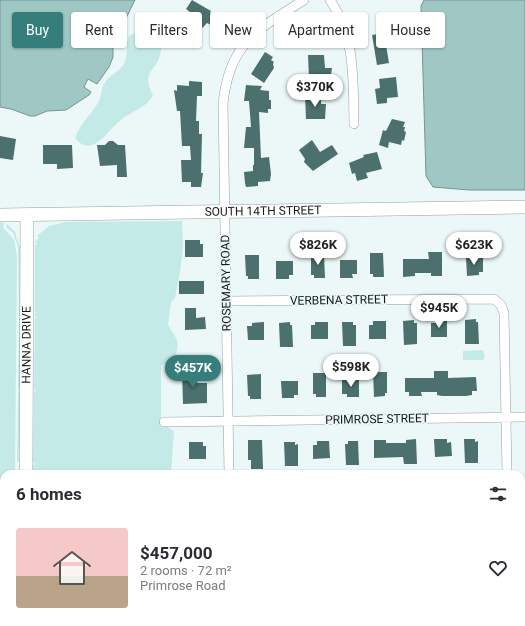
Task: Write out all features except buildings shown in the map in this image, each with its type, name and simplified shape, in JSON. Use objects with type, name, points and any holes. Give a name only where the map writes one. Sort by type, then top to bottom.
[{"type":"main road","name":"SOUTH 14TH STREET","points":[[0,215],[525,207]]},
{"type":"main road","name":"HANNA DRIVE","points":[[26,470],[28,215]]},
{"type":"street","name":"ROSEMARY ROAD","points":[[229,470],[224,211],[224,90],[232,65],[243,45],[251,36],[304,0]]},
{"type":"street","points":[[330,0],[343,24],[350,45],[353,68],[354,124]]},
{"type":"street","name":"VERBENA STREET","points":[[226,301],[487,298],[498,301],[504,313],[506,418]]},
{"type":"street","name":"PRIMROSE STREET","points":[[164,422],[525,417]]},
{"type":"street","points":[[506,418],[507,470]]},
{"type":"shaded area","points":[[0,0],[135,0],[127,16],[127,12],[71,12],[71,48],[113,48],[113,57],[109,67],[97,84],[88,79],[84,87],[91,92],[89,95],[66,110],[47,111],[35,116],[30,116],[11,109],[0,107]]},
{"type":"shaded area","points":[[424,0],[525,0],[525,190],[469,190],[433,187],[426,176],[422,48],[445,48],[445,12],[421,12],[421,6]]},
{"type":"shaded area","points":[[135,34],[135,48],[161,48],[160,56],[149,75],[148,80],[153,95],[150,100],[139,109],[122,119],[100,140],[88,146],[82,144],[75,138],[77,132],[99,101],[106,81],[124,64],[128,37]]},
{"type":"shaded area","points":[[182,221],[183,247],[180,272],[175,298],[171,302],[168,325],[177,340],[178,347],[175,357],[161,366],[161,424],[174,432],[171,470],[33,470],[33,465],[35,464],[33,462],[34,392],[36,390],[34,389],[35,318],[37,318],[35,316],[35,245],[37,244],[35,242],[39,237],[37,236],[49,226],[65,222]]},
{"type":"shaded area","points":[[0,222],[4,223],[3,227],[14,240],[17,256],[15,470],[0,470]]},
{"type":"shaded area","points":[[7,224],[16,233],[20,247],[21,316],[19,316],[18,247],[13,233],[6,227]]},
{"type":"shaded area","points":[[19,318],[20,389],[18,389]]},
{"type":"shaded area","points":[[483,350],[485,358],[483,360],[463,360],[463,351]]},
{"type":"shaded area","points":[[20,391],[19,462],[17,462],[18,392]]}]
